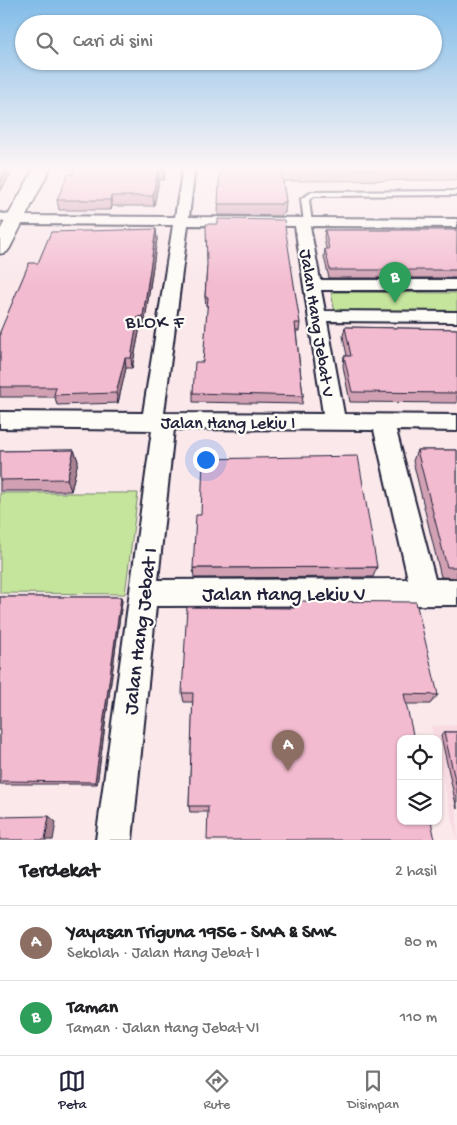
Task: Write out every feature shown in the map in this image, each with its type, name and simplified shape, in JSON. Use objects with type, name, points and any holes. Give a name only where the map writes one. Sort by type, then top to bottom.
[{"type":"street","points":[[0,248],[6,224],[18,206]]},
{"type":"street","name":"Jalan Hang Jebat I","points":[[114,840],[144,593],[158,422],[184,206]]},
{"type":"street","points":[[0,209],[3,209],[6,224]]},
{"type":"street","points":[[6,224],[182,222],[457,223]]},
{"type":"street","name":"Jalan Hang Jebat V","points":[[305,223],[312,285],[335,423]]},
{"type":"street","points":[[312,285],[457,285]]},
{"type":"street","points":[[317,316],[457,317]]},
{"type":"street","name":"Jalan Hang Lekiu I","points":[[0,420],[457,423]]},
{"type":"street","points":[[383,423],[425,592]]},
{"type":"street","name":"Jalan Hang Lekiu V","points":[[144,593],[457,592]]},
{"type":"lane","points":[[305,206],[305,223]]},
{"type":"shaded area","points":[[457,725],[457,840],[442,775],[442,735],[433,735],[431,726]]},
{"type":"green space","points":[[331,292],[457,293],[457,314],[335,313]]},
{"type":"green space","points":[[0,493],[138,493],[125,594],[0,593]]},
{"type":"building","points":[[218,219],[284,220],[300,323],[295,323],[303,396],[193,393],[195,362],[203,362],[208,297],[205,297],[207,265],[206,224],[218,224]]},
{"type":"building","points":[[156,229],[143,316],[138,317],[131,358],[125,358],[116,393],[54,395],[56,387],[0,387],[0,332],[29,263],[38,263],[51,232]]},
{"type":"building","points":[[325,230],[457,230],[457,270],[330,270],[325,249],[329,249]]},
{"type":"building","points":[[345,327],[457,329],[457,393],[352,392],[344,356],[351,356]]},
{"type":"building","points":[[74,450],[67,479],[0,480],[0,451]]},
{"type":"building","points":[[417,450],[457,450],[457,567],[447,567]]},
{"type":"building","points":[[358,456],[377,567],[193,568],[196,515],[201,515],[203,459]]},
{"type":"building","points":[[0,597],[121,597],[95,782],[0,781]]},
{"type":"building","points":[[294,601],[416,602],[438,695],[404,694],[413,735],[397,735],[397,825],[432,825],[435,840],[207,840],[208,806],[189,806],[193,693],[182,693],[187,607],[294,608]]},
{"type":"building","points":[[444,732],[457,732],[457,788]]},
{"type":"building","points":[[49,816],[45,840],[0,840],[0,817]]},
{"type":"place","name":"Taman","points":[[395,303]]},
{"type":"place","name":"Yayasan Triguna 1956 - SMA & SMK","points":[[288,771]]},
{"type":"district","name":"BLOK F","points":[[155,320]]}]
